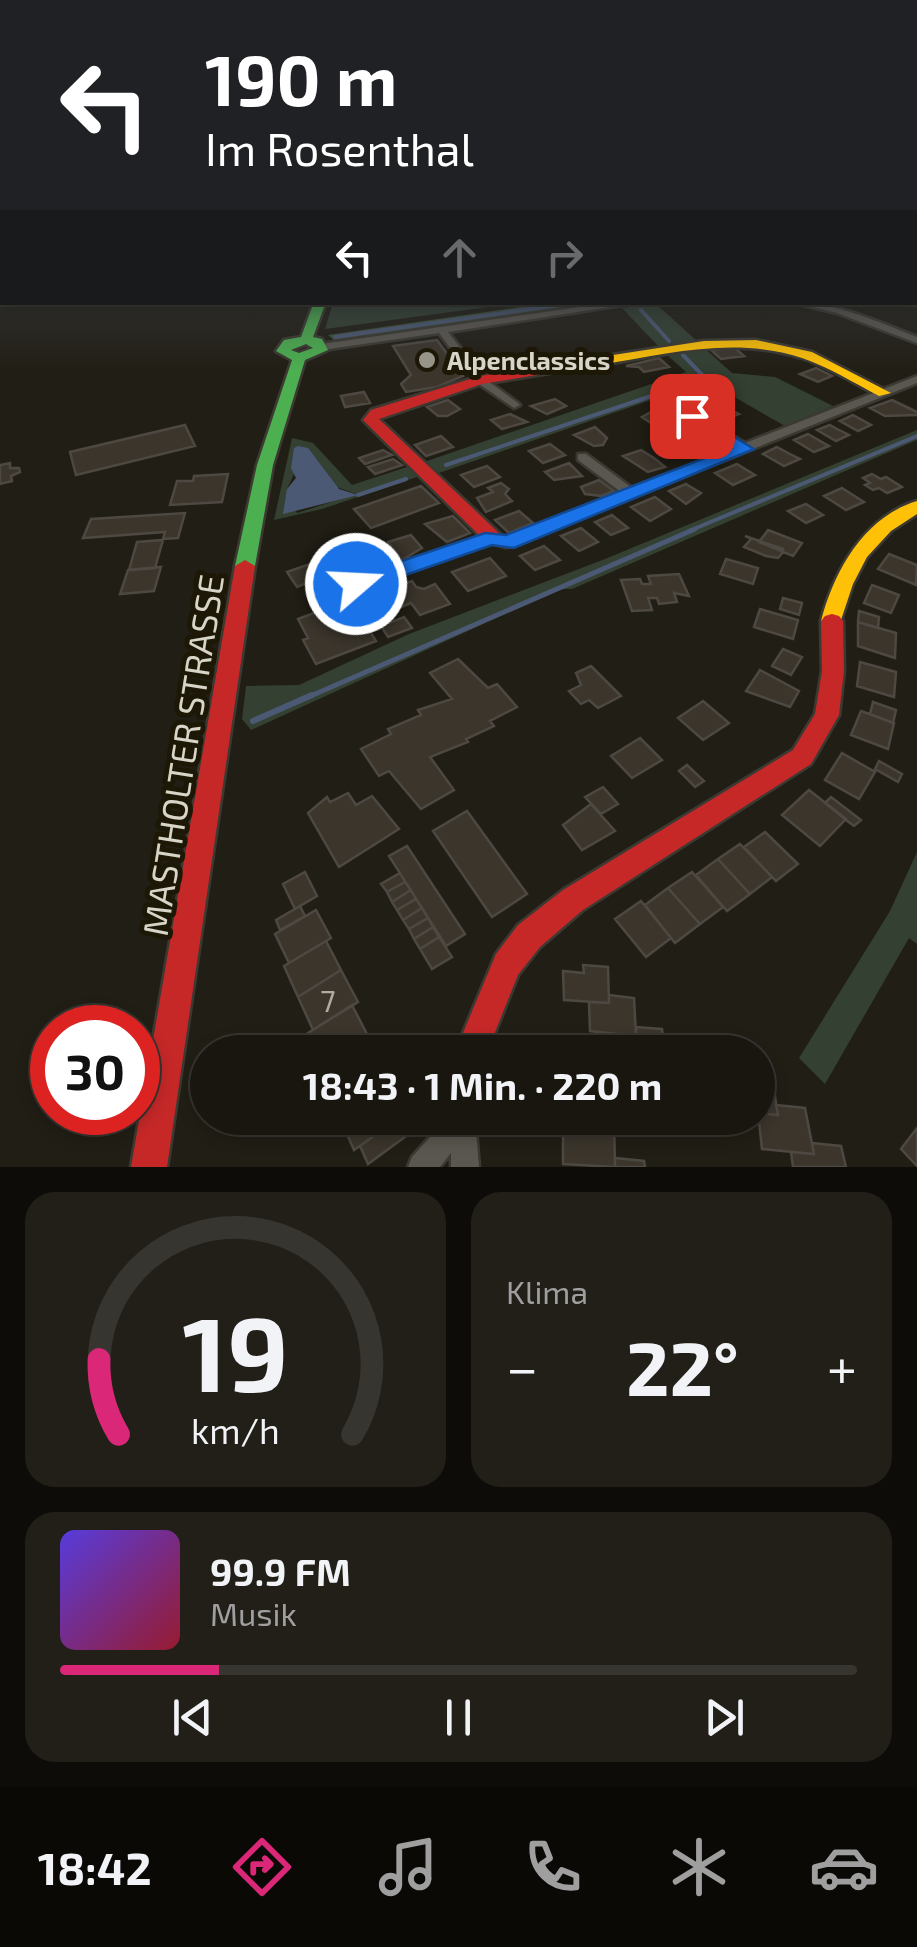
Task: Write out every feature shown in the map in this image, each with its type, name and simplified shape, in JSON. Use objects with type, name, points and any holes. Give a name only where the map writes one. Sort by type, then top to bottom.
[{"type":"street","name":"MASTHOLTER STRASSE","points":[[149,1167],[248,551],[265,465],[309,348],[319,305]]},
{"type":"street","points":[[309,348],[617,305]]},
{"type":"street","points":[[810,305],[839,311],[917,340]]},
{"type":"street","points":[[839,311],[845,305]]},
{"type":"street","points":[[442,330],[480,380],[514,404]]},
{"type":"street","points":[[884,392],[810,356],[780,347],[727,341],[480,380],[376,413],[372,420],[492,538],[506,543],[917,380]]},
{"type":"street","points":[[692,416],[745,449]]},
{"type":"street","points":[[582,456],[632,494]]},
{"type":"street","points":[[478,1035],[507,964],[529,936],[572,900],[802,758],[828,716],[833,671],[831,626],[838,590],[857,555],[889,521],[917,506]]},
{"type":"street","points":[[356,584],[492,538]]},
{"type":"street","points":[[422,1167],[444,1135]]},
{"type":"street","points":[[463,1135],[465,1167]]},
{"type":"green space","points":[[332,305],[503,305],[325,329]]},
{"type":"green space","points":[[534,305],[586,305],[334,340],[328,335]]},
{"type":"green space","points":[[657,305],[697,341],[659,347],[622,308]]},
{"type":"green space","points":[[702,346],[732,373],[775,377],[833,406],[785,426],[706,381],[436,474],[424,462],[686,372],[665,353]]},
{"type":"green space","points":[[917,430],[917,440],[572,589],[560,589],[251,730],[242,719],[246,686],[299,685],[409,634],[605,559]]},
{"type":"green space","points":[[292,438],[313,443],[352,485],[410,466],[420,476],[322,509],[274,520]],"holes":[[[295,472],[356,494],[297,513],[287,489]]]},
{"type":"green space","points":[[917,852],[917,944],[909,938],[825,1084],[799,1058],[890,911]]},
{"type":"water","points":[[294,448],[308,448],[339,489],[358,495],[283,514],[287,489],[296,478],[291,468]]},
{"type":"building","name":"Alpenclassics","points":[[437,340],[463,376],[437,387],[406,392],[401,384],[411,375],[393,346]]},
{"type":"building","points":[[728,347],[744,356],[721,359],[712,351]]},
{"type":"building","points":[[659,358],[669,367],[644,372],[639,367],[626,366]]},
{"type":"building","points":[[816,368],[832,376],[818,382],[800,374]]},
{"type":"building","points":[[364,392],[370,403],[345,407],[341,396]]},
{"type":"building","points":[[695,394],[710,402],[690,409],[675,401]]},
{"type":"building","points":[[555,399],[566,406],[547,414],[531,406]]},
{"type":"building","points":[[448,400],[460,409],[438,416],[427,407]]},
{"type":"building","points":[[892,400],[917,415],[885,416],[870,408]]},
{"type":"building","points":[[724,406],[739,414],[721,421],[705,412]]},
{"type":"building","points":[[658,408],[671,416],[651,423],[642,417]]},
{"type":"building","points":[[510,414],[527,422],[502,429],[491,420]]},
{"type":"building","points":[[853,415],[871,425],[858,431],[840,421]]},
{"type":"building","points":[[678,422],[692,431],[688,437],[677,437],[663,428]]},
{"type":"building","points":[[185,425],[195,446],[76,475],[70,452]]},
{"type":"building","points":[[830,425],[849,435],[836,441],[817,430]]},
{"type":"building","points":[[595,427],[607,438],[603,445],[594,446],[574,435]]},
{"type":"building","points":[[808,434],[829,446],[814,452],[794,440]]},
{"type":"building","points":[[441,436],[453,447],[426,456],[415,445]]},
{"type":"building","points":[[708,438],[724,447],[707,454],[691,444]]},
{"type":"building","points":[[550,444],[565,455],[543,463],[529,451]]},
{"type":"building","points":[[777,447],[800,459],[784,466],[763,454]]},
{"type":"building","points":[[383,450],[392,455],[365,464],[359,458]]},
{"type":"building","points":[[641,450],[665,467],[648,472],[623,456]]},
{"type":"building","points":[[393,459],[402,465],[375,474],[368,467]]},
{"type":"building","points":[[10,463],[10,468],[19,468],[20,472],[11,476],[12,481],[0,484],[0,465]]},
{"type":"building","points":[[569,463],[582,476],[554,480],[545,472]]},
{"type":"building","points":[[737,464],[755,475],[733,485],[715,473]]},
{"type":"building","points":[[487,466],[500,477],[474,487],[461,475]]},
{"type":"building","points":[[228,474],[222,502],[170,505],[177,481]]},
{"type":"building","points":[[872,474],[902,487],[887,493],[879,488],[873,490],[863,478]]},
{"type":"building","points":[[599,480],[614,491],[601,496],[585,494],[581,487]]},
{"type":"building","points":[[501,483],[509,489],[505,494],[512,501],[486,512],[477,498],[493,492],[488,488]]},
{"type":"building","points":[[686,484],[701,493],[686,504],[669,491]]},
{"type":"building","points":[[421,486],[439,503],[371,528],[354,509]]},
{"type":"building","points":[[842,488],[864,502],[846,510],[824,496]]},
{"type":"building","points":[[655,497],[671,509],[650,521],[631,507]]},
{"type":"building","points":[[806,504],[823,515],[806,523],[788,511]]},
{"type":"building","points":[[519,511],[533,523],[509,533],[495,520]]},
{"type":"building","points":[[185,513],[178,538],[163,539],[165,532],[83,538],[91,519]]},
{"type":"building","points":[[612,515],[628,528],[611,535],[595,522]]},
{"type":"building","points":[[453,516],[470,533],[447,542],[425,524]]},
{"type":"building","points":[[581,528],[598,542],[579,551],[561,536]]},
{"type":"building","points":[[768,530],[802,543],[793,556],[759,542]]},
{"type":"building","points":[[411,535],[422,548],[402,560],[388,542]]},
{"type":"building","points":[[745,536],[783,552],[778,558],[744,547],[751,539]]},
{"type":"building","points":[[163,540],[155,568],[129,570],[137,542]]},
{"type":"building","points":[[364,546],[374,559],[345,568],[340,561],[346,559],[342,553]]},
{"type":"building","points":[[544,546],[560,560],[535,570],[520,556]]},
{"type":"building","points":[[889,554],[917,565],[916,585],[878,569]]},
{"type":"building","points":[[490,558],[506,576],[468,591],[452,572]]},
{"type":"building","points":[[726,559],[758,568],[753,584],[720,574]]},
{"type":"building","points":[[310,564],[319,578],[297,587],[287,572]]},
{"type":"building","points":[[161,567],[154,591],[120,594],[128,570]]},
{"type":"building","points":[[679,574],[689,596],[674,593],[677,602],[659,604],[657,598],[648,598],[652,610],[632,611],[621,580],[640,579],[642,584],[651,584],[648,576]]},
{"type":"building","points":[[412,581],[424,589],[435,584],[450,604],[420,615],[411,603],[399,608],[386,590]]},
{"type":"building","points":[[872,585],[899,595],[891,613],[864,603]]},
{"type":"building","points":[[783,598],[802,603],[799,615],[780,609]]},
{"type":"building","points":[[327,608],[338,626],[362,618],[376,641],[316,664],[303,640],[308,638],[298,619]]},
{"type":"building","points":[[760,609],[798,620],[793,639],[754,627]]},
{"type":"building","points":[[859,611],[879,617],[878,628],[858,622]]},
{"type":"building","points":[[404,617],[412,628],[388,637],[381,626]]},
{"type":"building","points":[[858,622],[896,633],[895,658],[858,646]]},
{"type":"building","points":[[783,649],[802,657],[791,675],[772,666]]},
{"type":"building","points":[[458,659],[488,688],[497,684],[517,707],[490,721],[494,726],[466,739],[468,742],[430,757],[454,790],[421,809],[389,771],[379,776],[361,749],[391,734],[388,729],[421,715],[418,710],[452,699],[430,673]]},
{"type":"building","points":[[860,662],[896,672],[894,697],[857,686]]},
{"type":"building","points":[[591,666],[621,696],[598,708],[589,700],[581,704],[569,691],[581,685],[576,673]]},
{"type":"building","points":[[760,670],[799,691],[790,707],[746,691]]},
{"type":"building","points":[[703,701],[729,723],[703,740],[678,718]]},
{"type":"building","points":[[873,702],[896,710],[893,723],[870,714]]},
{"type":"building","points":[[861,711],[894,723],[888,749],[851,735]]},
{"type":"building","points":[[640,738],[662,760],[632,778],[611,756]]},
{"type":"building","points":[[842,753],[875,772],[859,799],[825,780]]},
{"type":"building","points":[[879,761],[902,774],[898,782],[875,769]]},
{"type":"building","points":[[687,765],[704,781],[695,787],[679,771]]},
{"type":"building","points":[[603,787],[618,804],[601,814],[585,797]]},
{"type":"building","points":[[809,790],[846,819],[820,846],[782,815]]},
{"type":"building","points":[[348,793],[356,805],[372,796],[399,829],[339,867],[308,813],[327,797],[330,802]]},
{"type":"building","points":[[831,797],[861,820],[854,826],[846,820],[825,803]]},
{"type":"building","points":[[591,804],[615,831],[582,850],[563,825]]},
{"type":"building","points":[[467,811],[527,894],[492,917],[433,831]]},
{"type":"building","points":[[765,832],[798,864],[776,881],[744,847]]},
{"type":"building","points":[[740,844],[772,877],[750,894],[718,859]]},
{"type":"building","points":[[407,846],[465,934],[446,946],[389,856]]},
{"type":"building","points":[[718,859],[750,894],[727,911],[696,875]]},
{"type":"building","points":[[305,872],[317,896],[295,909],[283,884]]},
{"type":"building","points":[[692,872],[723,907],[700,924],[668,888]]},
{"type":"building","points":[[400,873],[405,882],[387,892],[381,884]]},
{"type":"building","points":[[405,882],[411,890],[392,902],[387,892]]},
{"type":"building","points":[[668,888],[700,924],[675,943],[645,905]]},
{"type":"building","points":[[411,890],[416,899],[397,910],[392,902]]},
{"type":"building","points":[[416,899],[422,908],[403,920],[397,910]]},
{"type":"building","points":[[641,901],[671,938],[646,957],[615,919]]},
{"type":"building","points":[[300,906],[305,916],[280,930],[276,920]]},
{"type":"building","points":[[422,908],[428,918],[409,929],[403,920]]},
{"type":"building","points":[[316,910],[331,938],[289,963],[275,934]]},
{"type":"building","points":[[428,918],[433,927],[414,939],[409,929]]},
{"type":"building","points":[[433,927],[439,937],[420,949],[414,939]]},
{"type":"building","points":[[439,937],[452,957],[432,969],[420,949]]},
{"type":"building","points":[[326,941],[341,970],[298,997],[284,966]]},
{"type":"building","points":[[583,965],[608,967],[609,1003],[564,1000],[563,971],[584,973]]},
{"type":"building","points":[[341,970],[358,1002],[313,1030],[298,997]]},
{"type":"building","points":[[609,995],[634,998],[636,1035],[590,1031],[589,1002],[609,1003]]},
{"type":"building","points":[[352,1005],[367,1035],[309,1035]]},
{"type":"building","points":[[636,1027],[662,1029],[663,1035],[636,1035]]},
{"type":"building","points":[[776,1105],[805,1108],[814,1154],[762,1149],[760,1135],[775,1135],[775,1115],[778,1115]]},
{"type":"building","points":[[917,1128],[917,1166],[901,1149]]},
{"type":"building","points":[[347,1135],[375,1135],[354,1150]]},
{"type":"building","points":[[375,1135],[405,1137],[368,1164],[360,1146]]},
{"type":"building","points":[[563,1135],[614,1135],[615,1167],[563,1164]]},
{"type":"building","points":[[812,1143],[841,1146],[846,1167],[793,1167],[791,1152],[814,1154]]},
{"type":"building","points":[[615,1158],[644,1161],[645,1167],[615,1167]]},
{"type":"waterway","points":[[335,337],[559,305]]},
{"type":"waterway","points":[[641,310],[669,341]]},
{"type":"waterway","points":[[446,465],[705,378],[683,355]]},
{"type":"waterway","points":[[689,531],[917,436]]},
{"type":"waterway","points":[[358,495],[406,479]]},
{"type":"waterway","points":[[306,698],[695,529]]},
{"type":"waterway","points":[[253,721],[312,695]]},
{"type":"traffic: fast","points":[[306,340],[319,305]]},
{"type":"traffic: fast","points":[[306,340],[317,342],[321,350],[299,358],[283,351],[289,343],[306,340]]},
{"type":"traffic: fast","points":[[245,566],[265,465],[299,358]]},
{"type":"traffic: slow","points":[[600,361],[704,345],[756,344],[807,355],[884,393]]},
{"type":"traffic: slow","points":[[832,621],[843,584],[860,553],[885,527],[917,506]]},
{"type":"traffic: jam","points":[[493,538],[371,420],[376,413],[480,380],[600,361]]},
{"type":"traffic: jam","points":[[149,1167],[245,566]]},
{"type":"traffic: jam","points":[[478,1035],[507,965],[529,936],[573,900],[802,757],[827,715],[833,671],[832,621]]},
{"type":"place","name":"Alpenclassics","points":[[427,360]]},
{"type":"route","points":[[356,584],[492,538],[506,543],[745,449],[692,416]]}]
